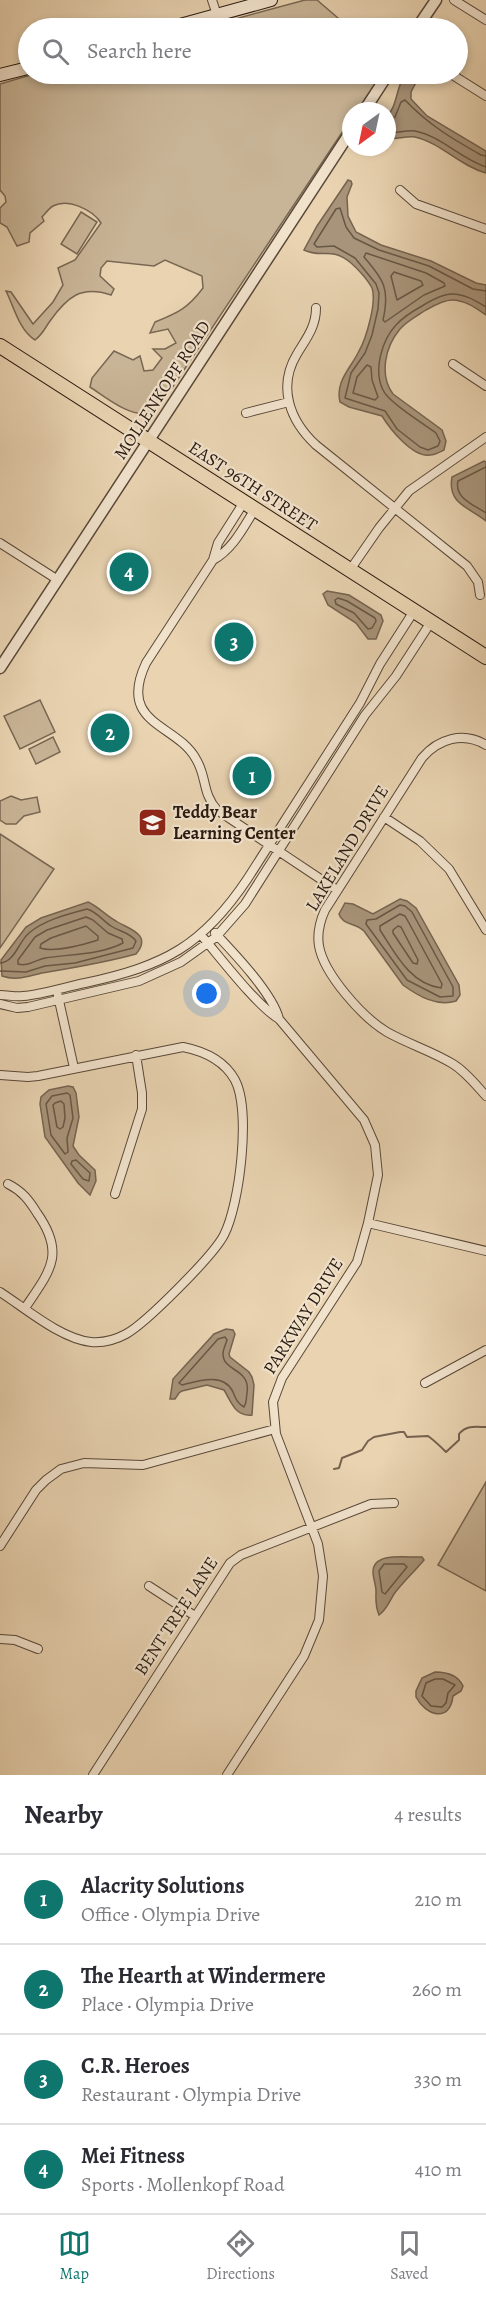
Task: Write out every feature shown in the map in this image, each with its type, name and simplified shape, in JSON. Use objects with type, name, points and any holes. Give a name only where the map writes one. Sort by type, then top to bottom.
[{"type":"main road","points":[[206,18],[271,0]]},
{"type":"main road","points":[[0,75],[18,70]]},
{"type":"main road","name":"EAST 96TH STREET","points":[[0,346],[486,657]]},
{"type":"street","points":[[212,0],[217,15]]},
{"type":"street","points":[[424,18],[436,0]]},
{"type":"street","points":[[454,0],[486,20]]},
{"type":"street","points":[[370,102],[382,84]]},
{"type":"street","points":[[467,84],[486,96]]},
{"type":"street","name":"MOLLENKOPF ROAD","points":[[0,668],[342,145]]},
{"type":"street","points":[[400,190],[416,204],[486,229]]},
{"type":"street","points":[[316,308],[312,330],[290,368],[287,385],[289,402],[298,425],[309,438],[394,509],[467,566],[478,582],[480,595]]},
{"type":"street","points":[[453,364],[486,386]]},
{"type":"street","points":[[246,413],[289,402]]},
{"type":"street","points":[[350,570],[365,546],[417,484],[486,437]]},
{"type":"street","points":[[213,560],[222,555],[232,544],[249,506]]},
{"type":"street","points":[[249,506],[218,543],[213,560],[146,663],[140,675],[140,698],[151,721],[186,745],[195,757],[201,769],[206,795],[221,814],[337,890]]},
{"type":"street","points":[[0,543],[58,580]]},
{"type":"street","points":[[0,995],[22,996],[144,968],[182,949],[201,935],[236,896],[269,846],[360,703],[380,664],[414,611]]},
{"type":"street","points":[[0,1004],[17,1008],[139,981],[181,962],[208,944],[239,912],[365,715],[396,676],[431,622]]},
{"type":"street","name":"LAKELAND DRIVE","points":[[486,745],[460,738],[444,740],[422,758],[322,915],[318,940],[324,961],[332,974],[372,1021],[387,1032],[452,1064],[486,1096]]},
{"type":"street","points":[[384,817],[420,841],[449,869],[486,930]]},
{"type":"street","name":"PARKWAY DRIVE","points":[[209,927],[256,981],[277,1010],[279,1019]]},
{"type":"street","name":"PARKWAY DRIVE","points":[[201,935],[250,991],[279,1019],[359,1112],[369,1128],[376,1150],[378,1174],[362,1248],[352,1271],[278,1386],[272,1410],[275,1429],[318,1544],[323,1576],[319,1620],[304,1656],[226,1775]]},
{"type":"street","points":[[56,989],[74,1068]]},
{"type":"street","points":[[0,1075],[28,1077],[171,1047],[183,1047],[214,1058],[235,1080],[243,1111],[239,1186],[230,1222],[219,1244],[135,1329],[118,1338],[99,1342],[80,1340],[64,1334],[0,1292]]},
{"type":"street","points":[[115,1194],[142,1109],[136,1055]]},
{"type":"street","points":[[8,1185],[26,1196],[52,1238],[54,1255],[51,1264],[25,1308]]},
{"type":"street","points":[[368,1223],[486,1251]]},
{"type":"street","points":[[425,1383],[486,1350]]},
{"type":"street","points":[[0,1546],[36,1490],[61,1469],[84,1463],[143,1465],[275,1429]]},
{"type":"street","name":"BENT TREE LANE","points":[[93,1775],[226,1567],[235,1558],[372,1504],[394,1503]]},
{"type":"street","points":[[149,1586],[195,1616]]},
{"type":"street","points":[[0,1639],[15,1640],[38,1649]]},
{"type":"shaded area","points":[[305,0],[317,0],[338,18],[239,18]]},
{"type":"shaded area","points":[[18,79],[18,84],[375,84],[363,102],[342,102],[342,133],[172,388],[150,412],[143,414],[119,406],[90,387],[92,378],[114,351],[133,360],[140,356],[144,371],[153,370],[162,358],[153,349],[165,349],[176,343],[168,329],[150,333],[155,322],[176,313],[187,305],[203,288],[202,276],[165,260],[154,266],[107,261],[101,268],[100,276],[114,289],[111,295],[91,291],[76,295],[62,305],[42,334],[35,340],[29,336],[21,324],[6,291],[11,292],[33,324],[53,302],[63,285],[58,268],[75,260],[101,223],[80,207],[66,203],[59,204],[52,207],[42,217],[44,221],[30,233],[29,242],[17,246],[7,227],[0,223],[0,208],[6,202],[0,190],[0,84]]},
{"type":"shaded area","points":[[81,212],[97,222],[77,254],[61,244]]},
{"type":"shaded area","points":[[40,700],[55,732],[20,749],[4,716]]},
{"type":"shaded area","points":[[53,737],[60,752],[36,764],[29,749]]},
{"type":"shaded area","points":[[11,796],[21,800],[37,797],[40,812],[24,816],[16,824],[6,824],[0,820],[0,801]]},
{"type":"shaded area","points":[[0,834],[54,869],[0,948]]},
{"type":"shaded area","points":[[486,1482],[486,1591],[438,1565]]},
{"type":"water","points":[[400,84],[415,84],[411,92],[411,99],[427,116],[486,151],[486,173],[424,140],[415,137],[396,138],[395,102]]},
{"type":"water","points":[[348,180],[352,184],[347,197],[348,216],[356,232],[381,245],[431,261],[476,283],[486,285],[486,315],[461,301],[442,302],[403,326],[395,336],[388,352],[385,370],[393,394],[442,430],[446,441],[444,450],[436,454],[423,455],[416,452],[396,435],[382,416],[349,407],[340,402],[342,381],[368,329],[373,302],[372,288],[360,271],[344,258],[304,250]]},
{"type":"water","points":[[486,462],[486,521],[456,499],[451,486],[452,477]]},
{"type":"water","points":[[327,591],[349,595],[381,615],[383,621],[376,639],[368,639],[356,623],[328,605],[323,594]]},
{"type":"water","points":[[400,899],[416,908],[459,985],[460,995],[456,1001],[442,1003],[435,1001],[403,985],[364,931],[343,920],[339,914],[345,903],[353,904],[373,914]]},
{"type":"water","points":[[88,902],[137,933],[142,942],[136,954],[25,977],[2,976],[1,960],[26,927],[41,918]]},
{"type":"water","points":[[73,1087],[76,1093],[79,1117],[73,1146],[95,1170],[96,1181],[90,1195],[78,1183],[45,1137],[41,1097],[49,1090]]},
{"type":"water","points":[[226,1329],[233,1330],[235,1334],[230,1357],[252,1377],[254,1385],[252,1415],[238,1411],[224,1390],[207,1385],[182,1391],[175,1399],[170,1399],[173,1379],[214,1334]]},
{"type":"water","points":[[422,1557],[424,1560],[397,1590],[379,1615],[373,1574],[375,1565],[385,1558]]},
{"type":"water","points":[[435,1672],[451,1675],[463,1686],[461,1691],[453,1696],[447,1710],[437,1714],[426,1709],[416,1697],[416,1691],[422,1678]]},
{"type":"waterway","points":[[334,1469],[339,1468],[342,1458],[362,1450],[374,1437],[400,1432],[404,1432],[407,1437],[428,1436],[446,1452],[459,1440],[459,1434],[465,1429],[486,1427]]},
{"type":"place","name":"Mei Fitness","points":[[129,572]]},
{"type":"place","name":"C.R. Heroes","points":[[234,642]]},
{"type":"place","name":"The Hearth at Windermere","points":[[110,733]]},
{"type":"place","name":"Alacrity Solutions","points":[[252,776]]},
{"type":"place","name":"Teddy Bear Learning Center","points":[[152,822]]}]
